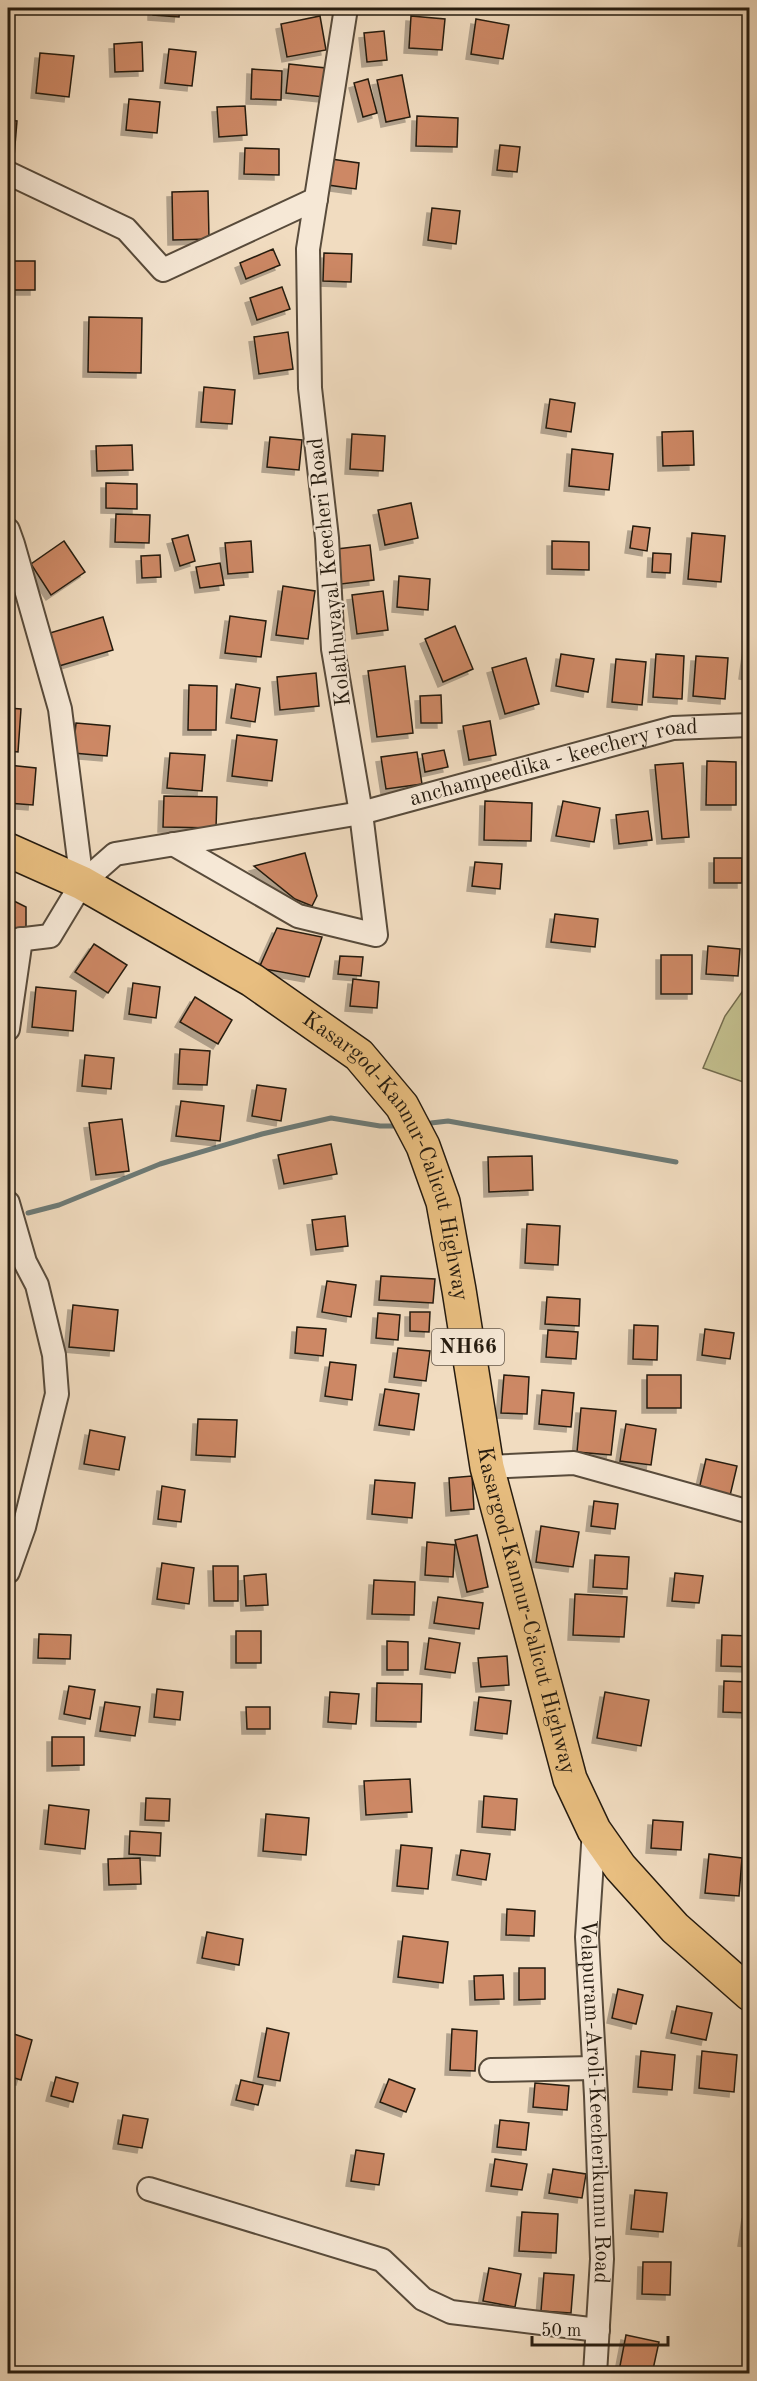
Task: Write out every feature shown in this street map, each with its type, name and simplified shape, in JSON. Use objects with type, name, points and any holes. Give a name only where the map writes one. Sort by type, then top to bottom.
[{"type":"highway","name":"Kasargod-Kannur-Calicut Highway","points":[[8,850],[82,883],[252,980],[359,1055],[402,1106],[423,1146],[443,1202],[487,1467],[570,1779],[594,1830],[620,1867],[675,1928],[750,1994]]},
{"type":"street","name":"Kolathuvayal Keecheri Road","points":[[173,844],[298,916],[376,934],[361,813],[333,649],[327,538],[310,388],[308,249],[346,8]]},
{"type":"street","points":[[8,173],[126,229],[163,270],[316,199]]},
{"type":"street","points":[[292,210],[308,249]]},
{"type":"street","points":[[8,530],[60,709],[82,883]]},
{"type":"street","name":"anchampeedika - keechery road","points":[[361,813],[673,728],[750,725]]},
{"type":"street","points":[[8,1029],[14,940],[50,936],[82,883],[115,854],[361,813]]},
{"type":"street","points":[[8,1203],[25,1262],[37,1285],[54,1355],[57,1394],[24,1527],[8,1572]]},
{"type":"street","points":[[487,1467],[573,1463],[750,1512]]},
{"type":"street","name":"Velapuram-Aroli-Keecherikunnu Road","points":[[594,1830],[587,1937],[602,2259],[595,2373]]},
{"type":"street","points":[[491,2070],[594,2068]]},
{"type":"street","points":[[149,2189],[382,2260],[423,2299],[452,2312],[598,2330]]},
{"type":"shaded area","points":[[749,982],[749,1084],[703,1068],[725,1016]]},
{"type":"building","points":[[153,8],[180,8],[179,17],[153,15]]},
{"type":"building","points":[[320,16],[326,50],[287,57],[281,24]]},
{"type":"building","points":[[411,16],[445,19],[442,50],[409,48]]},
{"type":"building","points":[[476,19],[509,25],[503,59],[471,54]]},
{"type":"building","points":[[384,31],[387,60],[367,62],[364,33]]},
{"type":"building","points":[[142,42],[143,71],[115,72],[114,44]]},
{"type":"building","points":[[169,49],[196,52],[192,86],[165,83]]},
{"type":"building","points":[[40,53],[74,56],[69,97],[36,93]]},
{"type":"building","points":[[289,64],[326,68],[324,97],[286,93]]},
{"type":"building","points":[[252,69],[282,71],[281,100],[251,99]]},
{"type":"building","points":[[402,75],[410,117],[386,122],[377,80]]},
{"type":"building","points":[[368,79],[377,113],[363,117],[354,83]]},
{"type":"building","points":[[129,99],[160,102],[157,133],[126,130]]},
{"type":"building","points":[[245,106],[247,135],[219,137],[217,107]]},
{"type":"building","points":[[417,116],[458,118],[457,147],[416,146]]},
{"type":"building","points":[[8,120],[17,121],[14,157],[8,157]]},
{"type":"building","points":[[500,145],[520,147],[517,172],[497,170]]},
{"type":"building","points":[[245,148],[279,149],[279,175],[244,174]]},
{"type":"building","points":[[331,159],[359,163],[356,189],[328,185]]},
{"type":"building","points":[[208,191],[209,239],[173,240],[172,192]]},
{"type":"building","points":[[432,208],[460,211],[456,244],[428,240]]},
{"type":"building","points":[[273,249],[280,265],[246,279],[240,263]]},
{"type":"building","points":[[324,253],[352,254],[351,282],[323,281]]},
{"type":"building","points":[[8,261],[35,261],[35,290],[8,290]]},
{"type":"building","points":[[282,287],[290,309],[257,320],[250,298]]},
{"type":"building","points":[[89,317],[142,318],[141,373],[88,372]]},
{"type":"building","points":[[288,332],[293,369],[259,374],[254,337]]},
{"type":"building","points":[[204,387],[235,390],[232,424],[201,422]]},
{"type":"building","points":[[550,399],[575,403],[571,432],[546,428]]},
{"type":"building","points":[[693,431],[694,465],[663,466],[662,432]]},
{"type":"building","points":[[352,434],[385,436],[383,471],[350,469]]},
{"type":"building","points":[[270,437],[302,440],[299,470],[267,467]]},
{"type":"building","points":[[132,445],[133,470],[97,471],[96,446]]},
{"type":"building","points":[[572,449],[613,454],[609,490],[569,486]]},
{"type":"building","points":[[106,483],[137,484],[137,509],[106,508]]},
{"type":"building","points":[[411,503],[418,538],[385,545],[378,510]]},
{"type":"building","points":[[116,514],[150,515],[149,543],[115,542]]},
{"type":"building","points":[[633,526],[650,528],[647,551],[630,548]]},
{"type":"building","points":[[692,533],[725,536],[721,582],[688,579]]},
{"type":"building","points":[[188,535],[195,561],[180,566],[172,539]]},
{"type":"building","points":[[64,541],[85,572],[51,595],[31,564]]},
{"type":"building","points":[[251,541],[253,572],[228,574],[225,543]]},
{"type":"building","points":[[552,541],[589,542],[589,570],[552,569]]},
{"type":"building","points":[[370,545],[374,580],[341,584],[337,549]]},
{"type":"building","points":[[653,553],[671,554],[670,573],[652,572]]},
{"type":"building","points":[[160,555],[161,577],[142,578],[141,556]]},
{"type":"building","points":[[220,563],[224,585],[200,588],[196,567]]},
{"type":"building","points":[[399,576],[430,579],[428,610],[397,607]]},
{"type":"building","points":[[283,586],[315,591],[308,639],[276,635]]},
{"type":"building","points":[[383,591],[388,630],[357,634],[352,595]]},
{"type":"building","points":[[230,616],[266,621],[261,657],[225,653]]},
{"type":"building","points":[[103,617],[113,650],[59,666],[50,633]]},
{"type":"building","points":[[455,626],[473,669],[443,682],[425,639]]},
{"type":"building","points":[[750,630],[750,675],[744,674]]},
{"type":"building","points":[[561,654],[594,659],[588,692],[556,686]]},
{"type":"building","points":[[656,654],[684,656],[682,699],[653,697]]},
{"type":"building","points":[[696,656],[728,658],[725,699],[693,696]]},
{"type":"building","points":[[526,658],[539,704],[505,714],[492,668]]},
{"type":"building","points":[[616,659],[646,662],[642,705],[612,702]]},
{"type":"building","points":[[405,666],[413,733],[377,737],[368,671]]},
{"type":"building","points":[[316,673],[319,706],[280,710],[277,677]]},
{"type":"building","points":[[236,684],[260,688],[255,722],[231,718]]},
{"type":"building","points":[[189,685],[217,686],[216,730],[188,730]]},
{"type":"building","points":[[441,695],[442,723],[421,723],[420,696]]},
{"type":"building","points":[[8,708],[21,709],[18,752],[8,751]]},
{"type":"building","points":[[490,721],[496,755],[469,760],[463,726]]},
{"type":"building","points":[[76,723],[110,726],[107,756],[73,753]]},
{"type":"building","points":[[237,735],[277,740],[272,781],[232,776]]},
{"type":"building","points":[[444,750],[448,767],[425,772],[422,754]]},
{"type":"building","points":[[417,752],[422,784],[386,789],[381,757]]},
{"type":"building","points":[[170,753],[205,755],[202,791],[167,788]]},
{"type":"building","points":[[747,756],[750,756],[750,802]]},
{"type":"building","points":[[707,761],[736,762],[736,805],[706,805]]},
{"type":"building","points":[[683,763],[689,837],[662,839],[655,765]]},
{"type":"building","points":[[8,765],[36,768],[33,805],[8,803]]},
{"type":"building","points":[[164,796],[217,797],[216,828],[163,827]]},
{"type":"building","points":[[485,801],[532,803],[531,841],[484,840]]},
{"type":"building","points":[[563,801],[600,808],[594,842],[556,836]]},
{"type":"building","points":[[648,811],[652,840],[619,844],[616,815]]},
{"type":"building","points":[[305,853],[317,896],[312,906],[295,899],[254,866]]},
{"type":"building","points":[[714,858],[742,858],[742,883],[714,883]]},
{"type":"building","points":[[475,862],[502,864],[500,889],[472,886]]},
{"type":"building","points":[[8,898],[26,907],[26,929],[8,929]]},
{"type":"building","points":[[555,914],[598,919],[595,947],[551,942]]},
{"type":"building","points":[[277,928],[322,937],[309,977],[259,968]]},
{"type":"building","points":[[94,944],[127,965],[108,993],[75,972]]},
{"type":"building","points":[[708,946],[740,949],[738,976],[706,974]]},
{"type":"building","points":[[661,955],[692,955],[692,994],[661,994]]},
{"type":"building","points":[[340,956],[363,957],[361,976],[338,974]]},
{"type":"building","points":[[353,979],[379,982],[377,1008],[350,1006]]},
{"type":"building","points":[[133,983],[160,987],[156,1018],[129,1014]]},
{"type":"building","points":[[36,987],[76,991],[73,1031],[32,1027]]},
{"type":"building","points":[[195,997],[232,1020],[218,1044],[180,1022]]},
{"type":"building","points":[[180,1049],[210,1051],[207,1085],[178,1084]]},
{"type":"building","points":[[85,1055],[114,1058],[111,1089],[82,1086]]},
{"type":"building","points":[[257,1085],[286,1089],[281,1121],[252,1116]]},
{"type":"building","points":[[181,1101],[224,1106],[220,1141],[176,1136]]},
{"type":"building","points":[[122,1119],[129,1171],[96,1175],[89,1123]]},
{"type":"building","points":[[331,1144],[337,1174],[284,1184],[278,1155]]},
{"type":"building","points":[[532,1156],[533,1190],[489,1192],[488,1157]]},
{"type":"building","points":[[345,1216],[348,1246],[316,1250],[312,1220]]},
{"type":"building","points":[[527,1224],[560,1226],[558,1265],[525,1263]]},
{"type":"building","points":[[381,1276],[435,1279],[433,1303],[379,1300]]},
{"type":"building","points":[[327,1281],[356,1285],[351,1317],[322,1312]]},
{"type":"building","points":[[547,1297],[580,1299],[579,1326],[545,1324]]},
{"type":"building","points":[[73,1305],[118,1310],[114,1351],[69,1347]]},
{"type":"building","points":[[410,1312],[430,1312],[429,1332],[410,1331]]},
{"type":"building","points":[[378,1313],[400,1315],[398,1340],[376,1338]]},
{"type":"building","points":[[634,1325],[658,1326],[657,1360],[633,1359]]},
{"type":"building","points":[[297,1327],[326,1329],[323,1356],[295,1353]]},
{"type":"building","points":[[705,1329],[734,1333],[730,1359],[702,1355]]},
{"type":"building","points":[[548,1330],[578,1332],[576,1359],[546,1357]]},
{"type":"building","points":[[398,1348],[430,1351],[426,1381],[394,1377]]},
{"type":"building","points":[[330,1362],[356,1365],[352,1400],[325,1396]]},
{"type":"building","points":[[504,1375],[529,1377],[527,1414],[501,1413]]},
{"type":"building","points":[[647,1375],[681,1375],[681,1408],[647,1408]]},
{"type":"building","points":[[385,1389],[419,1394],[414,1430],[379,1425]]},
{"type":"building","points":[[542,1390],[574,1393],[571,1427],[539,1424]]},
{"type":"building","points":[[581,1408],[616,1411],[611,1455],[577,1452]]},
{"type":"building","points":[[198,1419],[237,1420],[235,1457],[196,1455]]},
{"type":"building","points":[[626,1424],[656,1429],[651,1465],[620,1461]]},
{"type":"building","points":[[90,1430],[125,1437],[119,1470],[84,1464]]},
{"type":"building","points":[[706,1459],[737,1466],[729,1500],[698,1494]]},
{"type":"building","points":[[472,1476],[474,1509],[451,1511],[449,1478]]},
{"type":"building","points":[[375,1480],[415,1483],[412,1518],[372,1514]]},
{"type":"building","points":[[162,1486],[185,1490],[181,1522],[158,1519]]},
{"type":"building","points":[[594,1501],[618,1504],[615,1529],[591,1526]]},
{"type":"building","points":[[541,1526],[579,1532],[573,1567],[536,1562]]},
{"type":"building","points":[[477,1535],[488,1587],[467,1592],[455,1540]]},
{"type":"building","points":[[427,1542],[455,1545],[453,1577],[425,1575]]},
{"type":"building","points":[[595,1555],[629,1557],[627,1589],[593,1587]]},
{"type":"building","points":[[162,1563],[194,1568],[189,1604],[157,1599]]},
{"type":"building","points":[[213,1566],[238,1566],[238,1601],[214,1601]]},
{"type":"building","points":[[675,1573],[703,1576],[699,1603],[672,1601]]},
{"type":"building","points":[[266,1574],[268,1605],[246,1606],[244,1576]]},
{"type":"building","points":[[374,1580],[415,1582],[414,1615],[372,1614]]},
{"type":"building","points":[[575,1594],[627,1597],[624,1637],[573,1635]]},
{"type":"building","points":[[438,1597],[483,1603],[479,1629],[434,1623]]},
{"type":"building","points":[[236,1631],[261,1631],[261,1663],[236,1663]]},
{"type":"building","points":[[39,1634],[71,1635],[70,1659],[38,1658]]},
{"type":"building","points":[[722,1635],[750,1636],[750,1667],[721,1666]]},
{"type":"building","points":[[429,1638],[460,1643],[455,1673],[425,1669]]},
{"type":"building","points":[[387,1641],[408,1642],[408,1670],[387,1670]]},
{"type":"building","points":[[507,1656],[509,1685],[481,1687],[478,1658]]},
{"type":"building","points":[[724,1681],[750,1682],[750,1713],[723,1712]]},
{"type":"building","points":[[377,1683],[422,1684],[421,1722],[376,1721]]},
{"type":"building","points":[[69,1686],[95,1690],[90,1719],[64,1714]]},
{"type":"building","points":[[157,1689],[183,1692],[180,1720],[154,1717]]},
{"type":"building","points":[[330,1692],[359,1694],[356,1724],[328,1722]]},
{"type":"building","points":[[605,1692],[649,1700],[641,1746],[597,1738]]},
{"type":"building","points":[[479,1697],[511,1701],[507,1734],[475,1730]]},
{"type":"building","points":[[105,1702],[140,1707],[135,1736],[100,1731]]},
{"type":"building","points":[[246,1707],[270,1707],[270,1729],[247,1729]]},
{"type":"building","points":[[52,1737],[84,1737],[84,1765],[52,1766]]},
{"type":"building","points":[[410,1779],[412,1812],[366,1815],[364,1781]]},
{"type":"building","points":[[484,1796],[517,1799],[515,1830],[482,1827]]},
{"type":"building","points":[[146,1798],[170,1799],[169,1821],[145,1820]]},
{"type":"building","points":[[49,1805],[89,1810],[85,1849],[45,1844]]},
{"type":"building","points":[[266,1814],[309,1818],[306,1855],[263,1851]]},
{"type":"building","points":[[653,1820],[683,1822],[681,1850],[651,1848]]},
{"type":"building","points":[[130,1831],[161,1833],[160,1856],[129,1854]]},
{"type":"building","points":[[401,1845],[432,1848],[428,1889],[397,1886]]},
{"type":"building","points":[[461,1850],[490,1854],[486,1880],[457,1875]]},
{"type":"building","points":[[709,1854],[742,1858],[739,1896],[705,1893]]},
{"type":"building","points":[[140,1858],[141,1884],[109,1885],[108,1859]]},
{"type":"building","points":[[507,1909],[535,1911],[534,1936],[506,1935]]},
{"type":"building","points":[[207,1932],[243,1939],[239,1965],[202,1958]]},
{"type":"building","points":[[403,1936],[448,1942],[443,1983],[398,1977]]},
{"type":"building","points":[[519,1968],[545,1968],[545,1999],[519,2000]]},
{"type":"building","points":[[503,1975],[504,1999],[475,2000],[474,1976]]},
{"type":"building","points":[[618,1989],[643,1995],[636,2024],[612,2018]]},
{"type":"building","points":[[677,2006],[712,2013],[706,2040],[671,2033]]},
{"type":"building","points":[[267,2028],[289,2033],[280,2081],[258,2077]]},
{"type":"building","points":[[452,2029],[477,2031],[475,2071],[450,2070]]},
{"type":"building","points":[[8,2032],[32,2040],[21,2080],[8,2076]]},
{"type":"building","points":[[641,2051],[675,2055],[672,2090],[638,2087]]},
{"type":"building","points":[[702,2051],[737,2055],[734,2092],[699,2088]]},
{"type":"building","points":[[56,2077],[78,2083],[73,2102],[51,2096]]},
{"type":"building","points":[[389,2079],[415,2089],[406,2112],[380,2102]]},
{"type":"building","points":[[241,2080],[263,2085],[258,2105],[236,2100]]},
{"type":"building","points":[[535,2083],[569,2086],[567,2110],[533,2107]]},
{"type":"building","points":[[123,2115],[148,2119],[142,2148],[118,2144]]},
{"type":"building","points":[[500,2120],[529,2123],[526,2150],[497,2147]]},
{"type":"building","points":[[356,2150],[384,2154],[379,2185],[351,2181]]},
{"type":"building","points":[[495,2159],[527,2164],[522,2190],[491,2186]]},
{"type":"building","points":[[553,2169],[586,2174],[582,2198],[549,2193]]},
{"type":"building","points":[[635,2190],[667,2193],[663,2232],[631,2229]]},
{"type":"building","points":[[522,2212],[558,2214],[556,2253],[519,2251]]},
{"type":"building","points":[[747,2214],[750,2214],[750,2242],[743,2241]]},
{"type":"building","points":[[643,2262],[671,2262],[670,2295],[642,2294]]},
{"type":"building","points":[[489,2268],[521,2274],[515,2307],[483,2301]]},
{"type":"building","points":[[544,2273],[574,2275],[571,2313],[541,2311]]},
{"type":"building","points":[[626,2335],[659,2342],[652,2374],[619,2371]]},
{"type":"waterway","points":[[28,1213],[59,1205],[160,1164],[262,1134],[331,1118],[393,1126]]},
{"type":"waterway","points":[[431,1123],[448,1121],[676,1162]]}]
